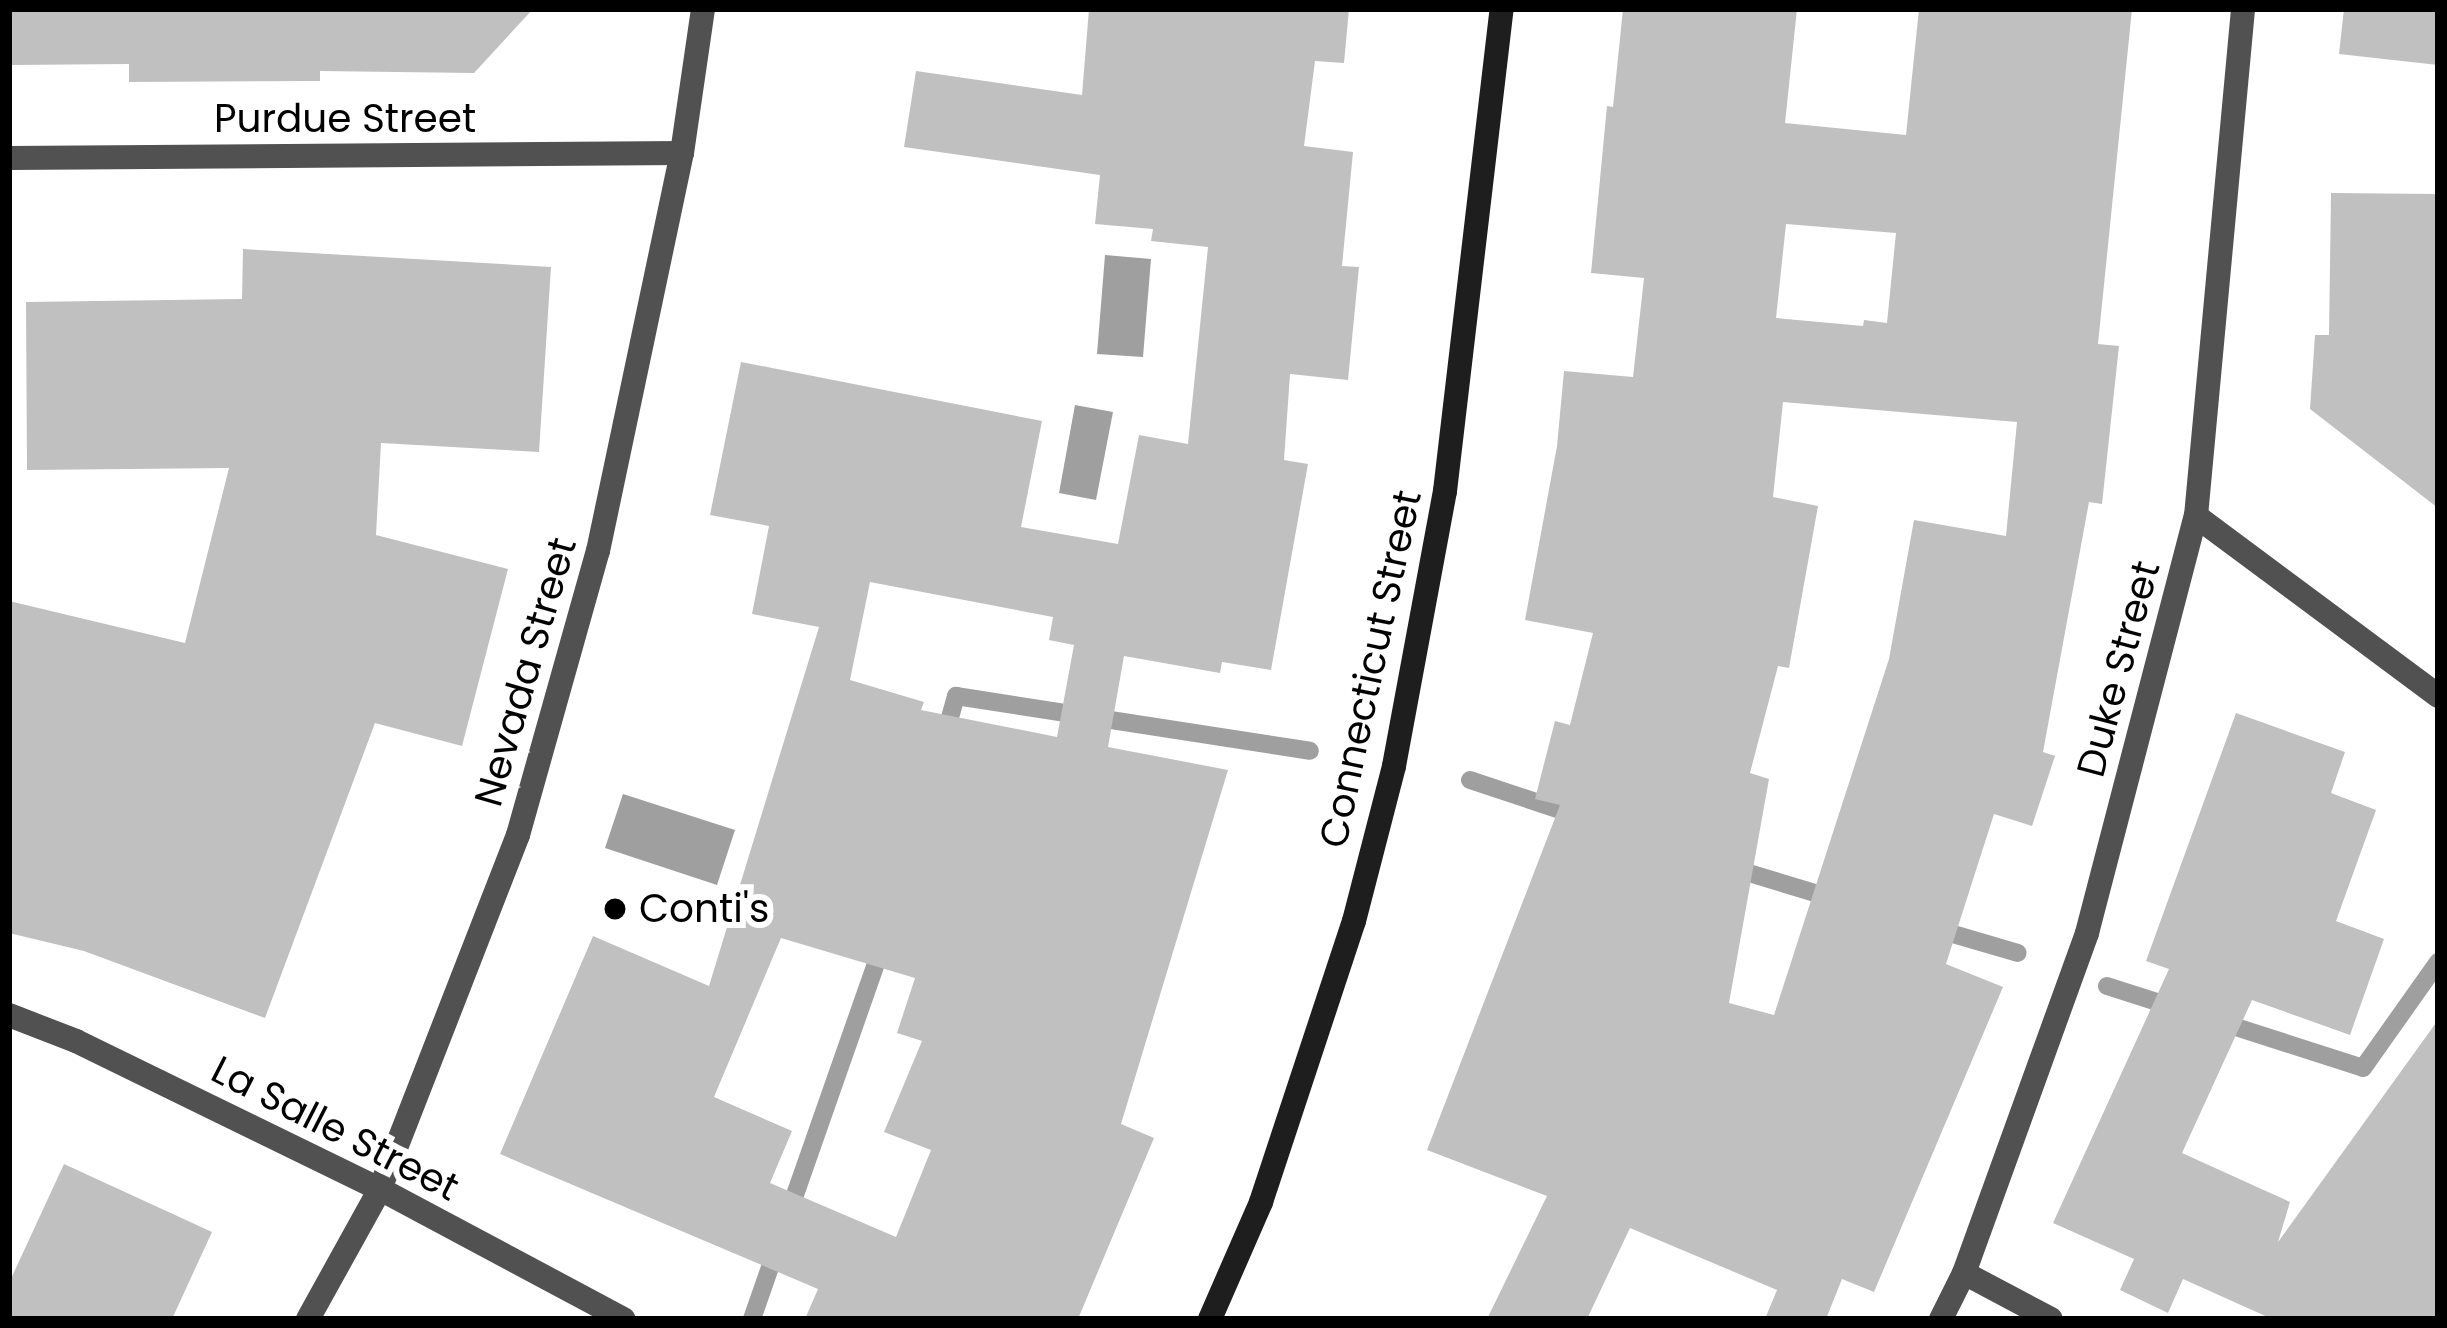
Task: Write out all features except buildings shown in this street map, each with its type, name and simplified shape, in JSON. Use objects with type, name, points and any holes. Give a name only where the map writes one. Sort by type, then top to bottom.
[{"type":"street","name":"Nevada Street","points":[[308,1319],[380,1189],[518,835],[598,551],[682,153],[703,9]]},
{"type":"street","name":"Connecticut Street","points":[[1210,1319],[1282,1137],[1354,922],[1394,766],[1445,490],[1502,9]]},
{"type":"street","name":"Duke Street","points":[[1941,1319],[1964,1274],[2087,933],[2196,516],[2243,9]]},
{"type":"street","name":"Purdue Street","points":[[9,158],[682,153]]},
{"type":"street","points":[[2196,516],[2438,696]]},
{"type":"street","name":"La Salle Street","points":[[9,1015],[76,1041],[380,1189],[623,1319]]},
{"type":"street","points":[[1964,1274],[2051,1319]]},
{"type":"shaded area","points":[[1105,255],[1151,259],[1143,357],[1097,354]]},
{"type":"shaded area","points":[[1075,405],[1113,412],[1096,500],[1059,493]]},
{"type":"shaded area","points":[[623,794],[735,830],[717,885],[605,848]]},
{"type":"waterway","points":[[944,739],[956,696],[1310,751]]},
{"type":"waterway","points":[[1470,780],[1578,816]]},
{"type":"waterway","points":[[1729,867],[1835,899]]},
{"type":"waterway","points":[[1936,929],[2018,953]]},
{"type":"waterway","points":[[789,1212],[883,944]]},
{"type":"waterway","points":[[2217,1021],[2363,1068],[2438,962]]},
{"type":"waterway","points":[[2107,986],[2173,1007]]},
{"type":"waterway","points":[[752,1319],[776,1250]]},
{"type":"place","name":"Conti's","points":[[615,909]]}]
